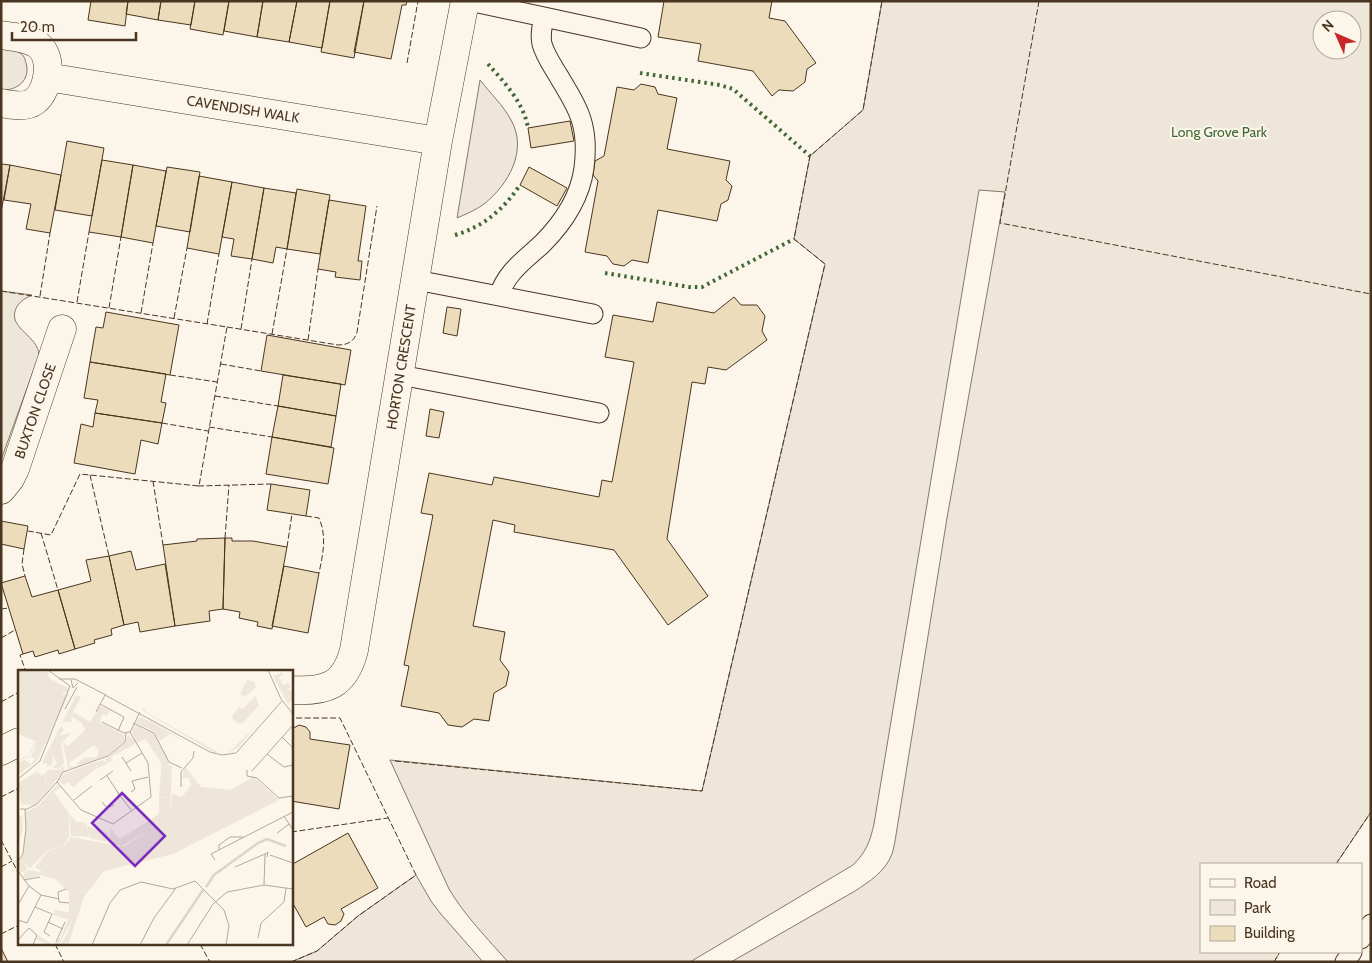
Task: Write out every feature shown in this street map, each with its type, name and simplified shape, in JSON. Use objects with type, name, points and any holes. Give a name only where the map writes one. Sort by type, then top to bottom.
[{"type":"street","name":"HORTON CRESCENT","points":[[292,690],[315,690],[328,686],[339,680],[351,662],[438,141],[465,1]]},
{"type":"street","points":[[1,35],[27,40],[40,46],[48,61],[47,77],[42,92],[35,101],[23,105],[1,103]]},
{"type":"street","name":"CAVENDISH WALK","points":[[47,77],[438,141]]},
{"type":"street","name":"BUXTON CLOSE","points":[[1,490],[15,469],[62,329]]},
{"type":"street","points":[[1,751],[18,742]]},
{"type":"lane","points":[[468,1],[642,38]]},
{"type":"lane","points":[[499,296],[509,274],[542,243],[568,213],[580,186],[584,169],[585,140],[581,120],[542,43],[541,35],[544,17]]},
{"type":"lane","points":[[416,280],[593,314]]},
{"type":"lane","points":[[400,375],[599,413]]},
{"type":"lane","points":[[1362,938],[1371,924]]},
{"type":"green space","name":"Long Grove Park","points":[[882,1],[1371,1],[1371,812],[1337,863],[1200,863],[1200,953],[1279,953],[1274,962],[731,962],[861,887],[881,871],[892,854],[947,518],[1005,192],[979,190],[874,824],[869,841],[861,856],[853,865],[690,962],[508,962],[469,918],[455,899],[390,760],[702,791],[825,264],[794,239],[810,156],[863,110]]},
{"type":"green space","points":[[1,46],[21,54],[25,59],[27,69],[25,79],[17,86],[7,90],[1,90]]},
{"type":"green space","points":[[480,80],[511,120],[516,131],[517,154],[508,177],[493,196],[478,208],[457,218]]},
{"type":"green space","points":[[1,291],[32,295],[18,305],[15,317],[16,323],[34,343],[39,355],[1,460]]},
{"type":"green space","points":[[416,875],[440,913],[483,962],[291,962],[317,951],[358,916]]},
{"type":"building","points":[[91,1],[128,1],[125,26],[88,20]]},
{"type":"building","points":[[128,1],[161,1],[158,20],[126,14]]},
{"type":"building","points":[[161,1],[195,1],[191,25],[158,20]]},
{"type":"building","points":[[195,1],[229,1],[223,35],[190,29]]},
{"type":"building","points":[[229,1],[263,1],[257,37],[224,31]]},
{"type":"building","points":[[263,1],[297,1],[289,42],[257,37]]},
{"type":"building","points":[[297,1],[330,1],[322,48],[289,42]]},
{"type":"building","points":[[330,1],[364,1],[354,58],[321,52]]},
{"type":"building","points":[[364,1],[407,1],[406,5],[402,5],[391,59],[354,52]]},
{"type":"building","points":[[664,1],[772,1],[769,18],[785,21],[816,63],[807,69],[805,82],[793,91],[779,90],[772,96],[753,71],[698,61],[701,44],[658,37]]},
{"type":"building","points":[[641,84],[655,87],[658,94],[677,98],[667,149],[730,161],[726,180],[732,186],[728,200],[721,204],[717,221],[658,210],[648,263],[632,260],[624,266],[613,264],[607,256],[585,252],[598,181],[593,175],[595,161],[604,156],[617,87],[634,90]]},
{"type":"building","points":[[570,121],[574,141],[531,148],[528,128]]},
{"type":"building","points":[[67,141],[104,148],[92,216],[55,210]]},
{"type":"building","points":[[102,160],[133,165],[121,237],[89,232]]},
{"type":"building","points":[[1,164],[10,165],[1,212]]},
{"type":"building","points":[[10,165],[61,175],[50,233],[26,229],[31,204],[4,200]]},
{"type":"building","points":[[133,165],[166,171],[153,243],[121,237]]},
{"type":"building","points":[[167,167],[200,172],[190,232],[156,226]]},
{"type":"building","points":[[529,167],[567,188],[557,206],[520,185]]},
{"type":"building","points":[[199,176],[232,182],[219,254],[187,248]]},
{"type":"building","points":[[232,182],[264,188],[252,259],[231,256],[234,239],[222,237]]},
{"type":"building","points":[[264,188],[296,193],[287,249],[276,247],[273,263],[252,259]]},
{"type":"building","points":[[297,189],[330,195],[320,254],[287,249]]},
{"type":"building","points":[[329,200],[366,206],[358,261],[362,261],[360,280],[335,277],[336,272],[318,269]]},
{"type":"building","points":[[734,297],[741,305],[757,305],[765,316],[762,331],[767,340],[726,370],[708,367],[705,384],[692,382],[667,539],[708,596],[668,625],[614,550],[514,532],[515,525],[493,520],[473,626],[505,632],[500,660],[509,672],[506,686],[494,693],[489,721],[474,719],[462,727],[448,725],[439,713],[401,706],[409,666],[404,665],[433,515],[421,513],[429,473],[492,485],[494,477],[599,497],[602,480],[612,482],[634,362],[605,357],[613,315],[653,322],[657,302],[714,313]]},
{"type":"building","points":[[447,307],[461,309],[457,336],[443,333]]},
{"type":"building","points":[[106,312],[179,325],[170,375],[90,362],[96,327],[103,328]]},
{"type":"building","points":[[267,335],[351,350],[345,385],[261,371]]},
{"type":"building","points":[[90,362],[166,374],[161,402],[166,403],[162,423],[95,413],[98,400],[84,398]]},
{"type":"building","points":[[283,375],[341,384],[336,416],[278,406]]},
{"type":"building","points":[[278,406],[336,416],[331,447],[272,437]]},
{"type":"building","points":[[430,409],[444,412],[439,438],[426,436]]},
{"type":"building","points":[[95,413],[162,423],[158,444],[141,440],[135,474],[74,463],[81,424],[93,427]]},
{"type":"building","points":[[272,437],[334,448],[328,484],[266,474]]},
{"type":"building","points":[[271,484],[310,490],[306,516],[267,510]]},
{"type":"building","points":[[1,521],[28,526],[24,549],[1,544]]},
{"type":"building","points":[[225,538],[232,538],[232,541],[253,541],[287,547],[272,629],[257,626],[258,622],[239,618],[240,612],[223,609]]},
{"type":"building","points":[[225,538],[223,609],[209,611],[210,621],[175,626],[163,545],[197,541],[197,539]]},
{"type":"building","points":[[131,551],[136,570],[165,564],[175,626],[140,632],[138,622],[124,625],[109,556]]},
{"type":"building","points":[[109,556],[124,625],[111,629],[112,635],[94,640],[95,643],[75,649],[58,590],[91,581],[86,560]]},
{"type":"building","points":[[284,566],[319,573],[308,633],[272,626]]},
{"type":"building","points":[[25,576],[32,597],[58,590],[75,649],[59,654],[58,650],[35,657],[33,651],[23,654],[1,583]]},
{"type":"building","points":[[299,725],[306,727],[310,732],[310,739],[350,745],[339,809],[292,801],[292,729]]},
{"type":"building","points":[[348,833],[378,888],[341,909],[344,914],[341,921],[335,925],[328,924],[324,917],[306,927],[292,902],[292,864]]},
{"type":"building","points":[[1,948],[8,962],[1,962]]},
{"type":"hedge","points":[[488,64],[518,102],[528,128]]},
{"type":"hedge","points":[[640,73],[720,85],[733,89],[810,156]]},
{"type":"hedge","points":[[455,235],[475,227],[492,216],[507,202],[520,185]]},
{"type":"hedge","points":[[605,273],[689,287],[702,287],[794,239]]},
{"type":"fence","points":[[407,63],[418,1]]},
{"type":"fence","points":[[395,761],[702,791],[825,264],[794,239],[810,156],[863,110],[882,1]]},
{"type":"fence","points":[[1039,1],[1000,223],[1371,294]]},
{"type":"fence","points":[[227,327],[338,345],[347,344],[352,341],[357,332],[377,206]]},
{"type":"fence","points":[[77,302],[89,232]]},
{"type":"fence","points":[[40,296],[50,233]]},
{"type":"fence","points":[[109,308],[121,237]]},
{"type":"fence","points":[[141,313],[153,243]]},
{"type":"fence","points":[[174,318],[187,248]]},
{"type":"fence","points":[[272,334],[287,249]]},
{"type":"fence","points":[[207,324],[219,254]]},
{"type":"fence","points":[[241,329],[252,259]]},
{"type":"fence","points":[[308,340],[318,269]]},
{"type":"fence","points":[[1,291],[227,327],[199,486],[80,474],[51,535],[28,531]]},
{"type":"fence","points":[[221,364],[261,371]]},
{"type":"fence","points":[[170,375],[217,382]]},
{"type":"fence","points":[[215,396],[278,406]]},
{"type":"fence","points":[[162,423],[208,431]]},
{"type":"fence","points":[[209,427],[272,437]]},
{"type":"fence","points":[[90,475],[109,556]]},
{"type":"fence","points":[[153,481],[163,545]]},
{"type":"fence","points":[[198,486],[271,484]]},
{"type":"fence","points":[[225,538],[229,485]]},
{"type":"fence","points":[[287,547],[292,514]]},
{"type":"fence","points":[[306,516],[319,518],[323,532],[322,559],[319,573]]},
{"type":"fence","points":[[41,533],[58,590]]},
{"type":"fence","points":[[24,549],[22,564],[25,576]]},
{"type":"fence","points":[[1,609],[9,608]]},
{"type":"fence","points":[[1,638],[15,630]]},
{"type":"fence","points":[[23,654],[20,655],[25,670]]},
{"type":"fence","points":[[1,702],[18,693]]},
{"type":"fence","points":[[291,962],[317,951],[358,916],[416,875],[340,718],[292,718]]},
{"type":"fence","points":[[1,797],[18,788]]},
{"type":"fence","points":[[1337,863],[1371,812]]},
{"type":"fence","points":[[292,832],[388,818]]},
{"type":"fence","points":[[1,840],[18,872]]},
{"type":"fence","points":[[1,867],[12,861]]},
{"type":"fence","points":[[1,934],[18,926]]},
{"type":"fence","points":[[56,946],[64,962]]},
{"type":"fence","points":[[201,946],[210,962]]},
{"type":"fence","points":[[1274,962],[1279,953]]}]
